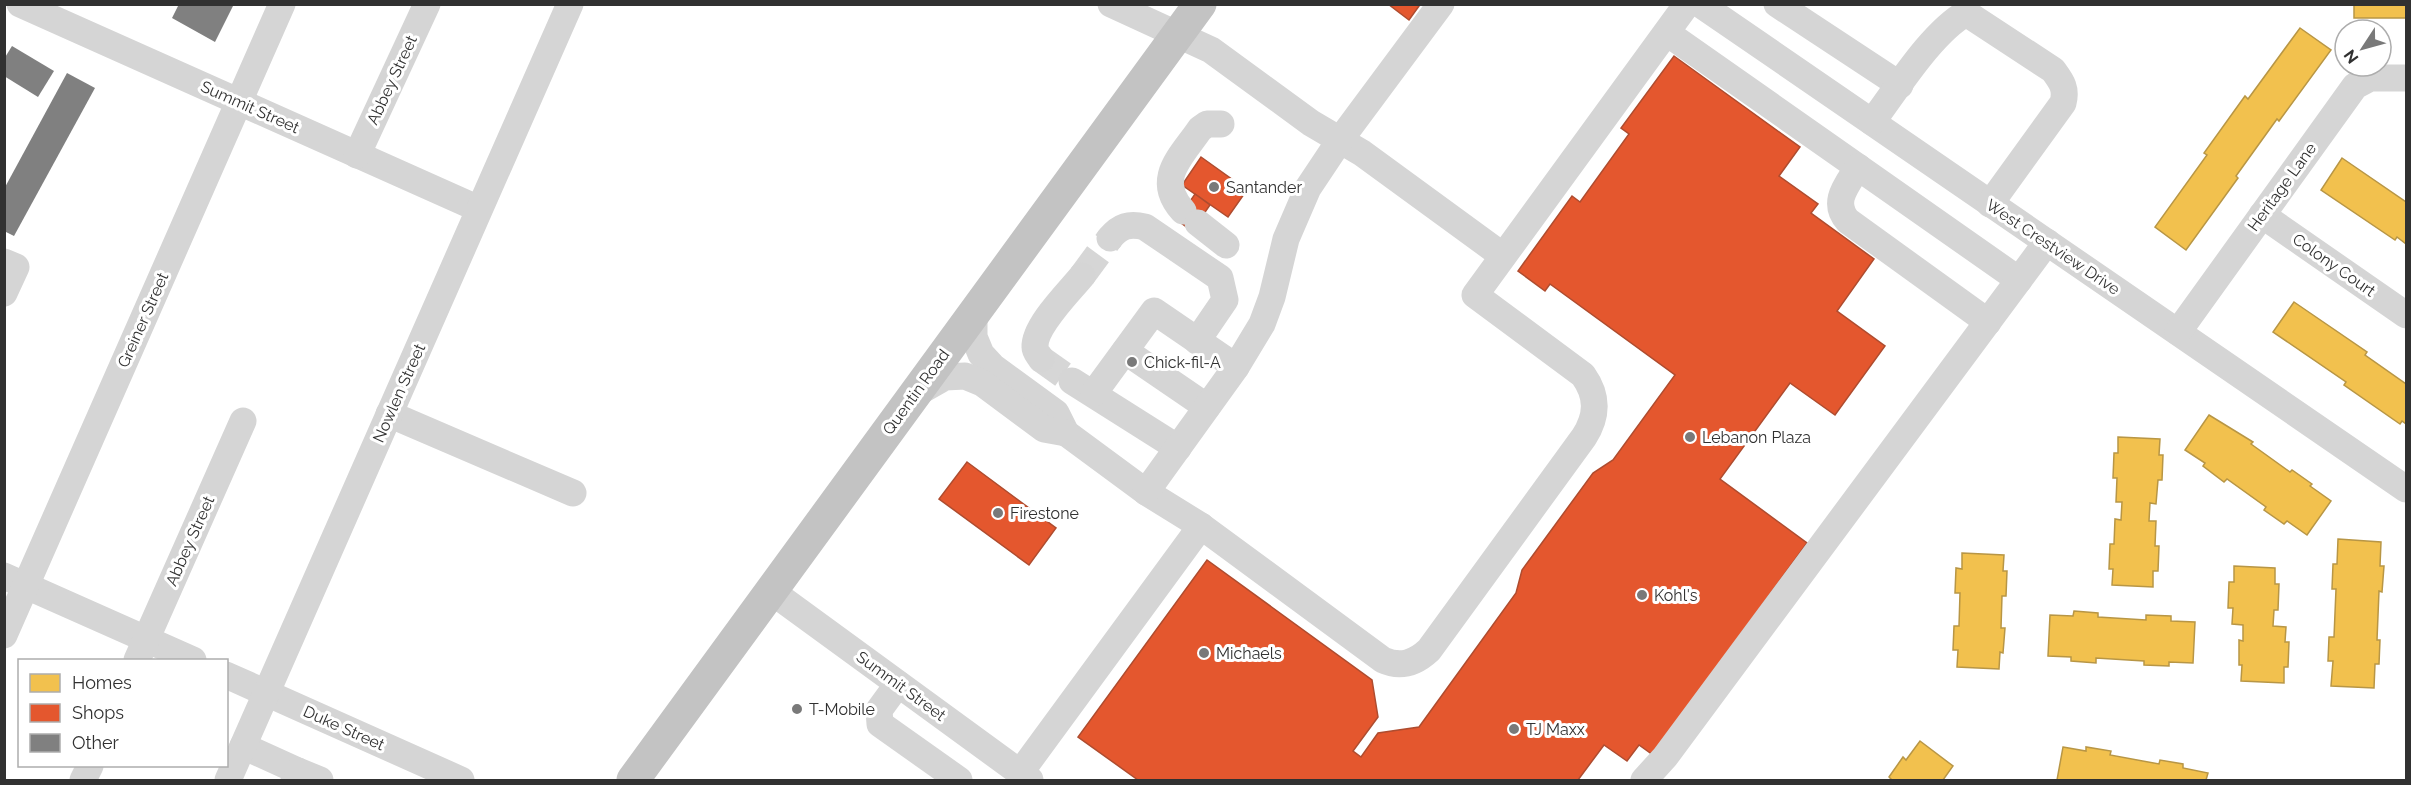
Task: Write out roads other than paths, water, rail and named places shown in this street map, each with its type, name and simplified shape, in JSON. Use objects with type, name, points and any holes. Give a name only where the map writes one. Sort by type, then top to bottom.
[{"type":"highway","name":"Quentin Road","points":[[633,780],[1200,4]]},
{"type":"street","name":"Summit Street","points":[[20,4],[479,209]]},
{"type":"street","name":"Greiner Street","points":[[4,635],[15,581],[239,102],[282,4]]},
{"type":"street","name":"Abbey Street","points":[[357,155],[427,4]]},
{"type":"street","name":"Nowlen Street","points":[[228,780],[570,4]]},
{"type":"street","points":[[1111,4],[1217,54],[1311,123],[1362,153],[1503,256]]},
{"type":"street","points":[[1146,492],[1254,339],[1268,311],[1286,239],[1299,205],[1315,177],[1441,4]]},
{"type":"street","points":[[915,394],[945,378],[965,376],[982,383],[1044,429],[1066,433],[1146,492],[1201,526],[1383,660],[1406,664],[1422,656],[1578,445],[1594,419],[1595,399],[1583,375],[1475,295],[1687,4]]},
{"type":"street","name":"West Crestview Drive","points":[[1700,4],[2406,489]]},
{"type":"street","points":[[1774,56],[1794,9],[1900,85]]},
{"type":"street","points":[[1872,122],[1935,39],[1956,19],[1966,13],[2053,70],[2066,93],[2063,103],[1990,204]]},
{"type":"street","points":[[1667,33],[2019,280]]},
{"type":"street","name":"Heritage Lane","points":[[2178,332],[2355,86],[2370,78],[2406,78]]},
{"type":"street","points":[[1826,145],[1848,106]]},
{"type":"street","points":[[1221,124],[1207,124],[1200,129],[1170,174],[1172,195],[1190,217],[1226,245]]},
{"type":"street","points":[[1858,168],[1840,202],[1842,214],[1848,221],[1988,322]]},
{"type":"street","name":"Colony Court","points":[[2262,215],[2406,315]]},
{"type":"street","points":[[1110,238],[1118,229],[1133,224],[1145,227],[1220,278],[1225,300],[1197,341]]},
{"type":"street","points":[[1644,780],[1665,757],[2047,242]]},
{"type":"street","points":[[4,262],[16,267],[4,293]]},
{"type":"street","points":[[1041,359],[1035,350],[1035,339],[1046,320],[1082,276]]},
{"type":"street","points":[[1178,448],[1083,387],[1125,351],[1154,311],[1236,367]]},
{"type":"street","points":[[974,313],[974,337],[981,354],[993,367],[1056,413],[1066,433]]},
{"type":"street","points":[[1125,351],[1207,407]]},
{"type":"street","points":[[389,414],[573,493]]},
{"type":"street","name":"Abbey Street","points":[[141,650],[243,421]]},
{"type":"street","points":[[1025,777],[1201,526]]},
{"type":"street","points":[[15,581],[141,650],[188,659]]},
{"type":"street","name":"Summit Street","points":[[771,591],[1025,777]]},
{"type":"street","name":"Duke Street","points":[[228,676],[461,780]]},
{"type":"street","points":[[898,684],[879,710],[880,724],[959,780]]},
{"type":"street","points":[[243,746],[304,777]]},
{"type":"tunnel","points":[[1082,276],[1110,238]]},
{"type":"tunnel","points":[[1041,359],[1072,381]]},
{"type":"place","name":"Santander","points":[[1214,187]]},
{"type":"place","name":"Chick-fil-A","points":[[1132,362]]},
{"type":"place","name":"Lebanon Plaza","points":[[1690,437]]},
{"type":"place","name":"Firestone","points":[[998,513]]},
{"type":"place","name":"Kohl's","points":[[1642,595]]},
{"type":"place","name":"Michaels","points":[[1204,653]]},
{"type":"place","name":"T-Mobile","points":[[797,709]]},
{"type":"place","name":"TJ Maxx","points":[[1514,729]]}]
